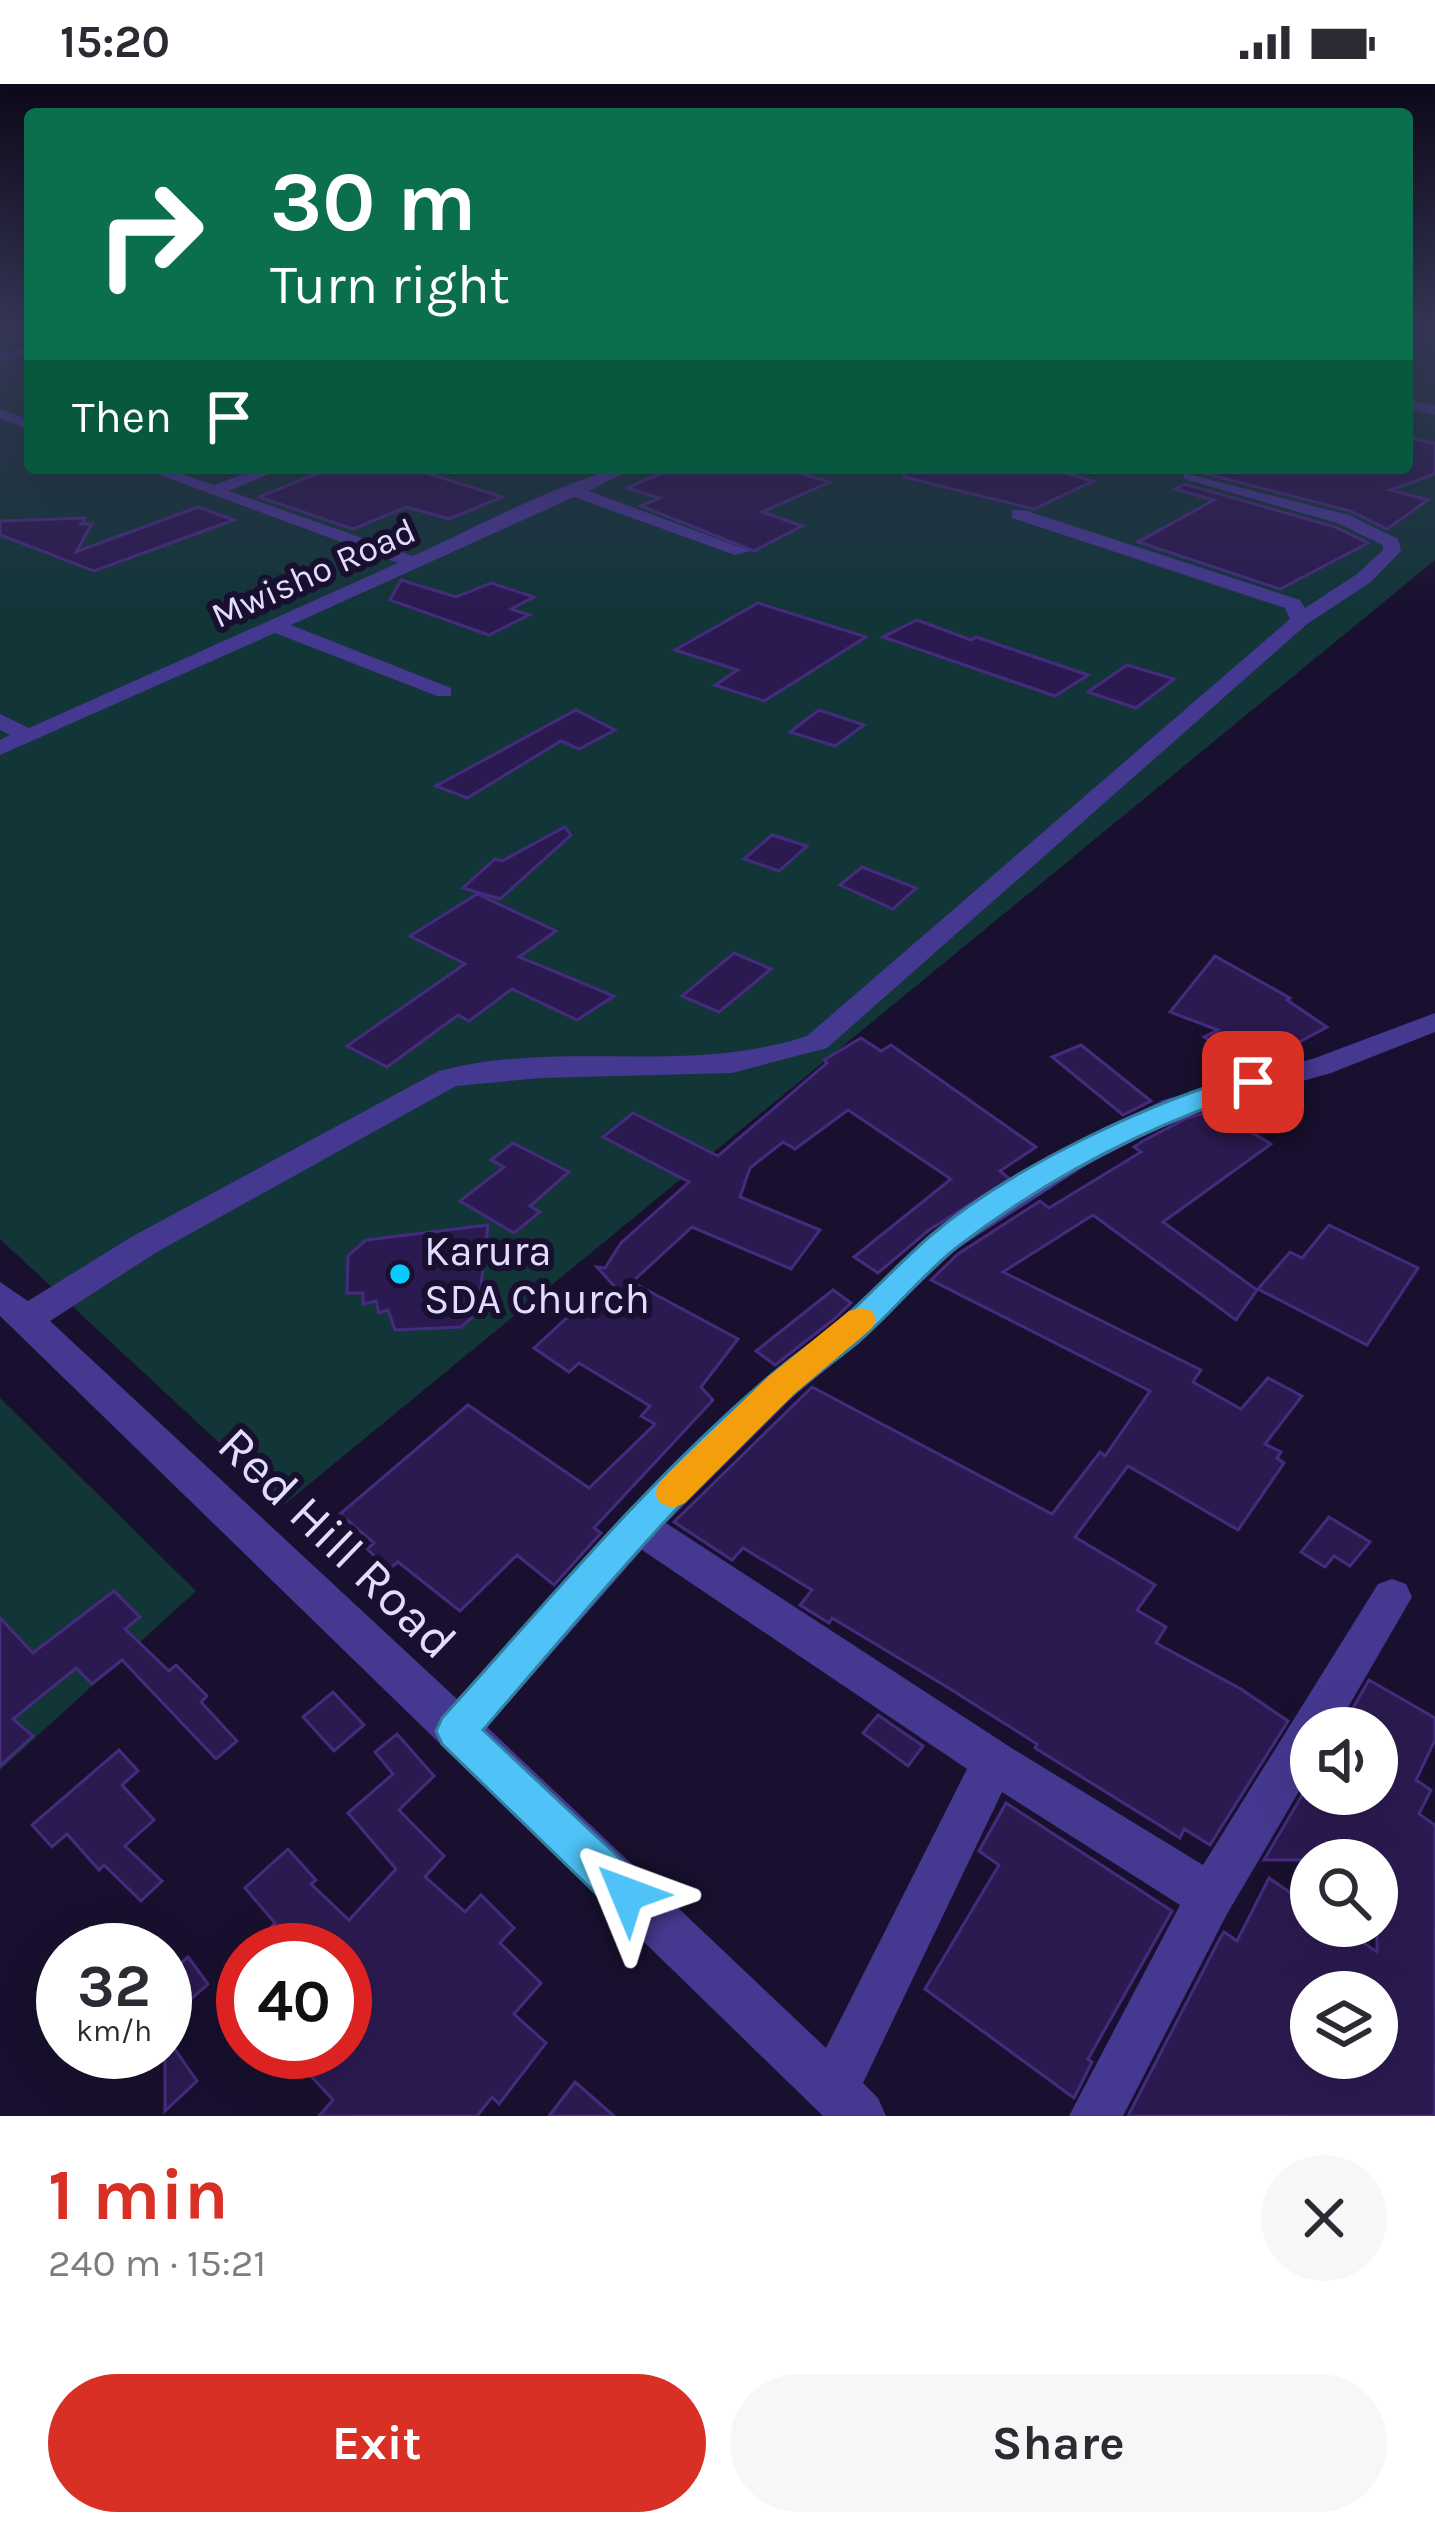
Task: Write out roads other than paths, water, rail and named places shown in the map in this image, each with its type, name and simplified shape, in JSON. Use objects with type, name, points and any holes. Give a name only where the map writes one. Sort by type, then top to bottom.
[{"type":"street","points":[[166,474],[416,563]]},
{"type":"street","points":[[214,491],[258,474]]},
{"type":"street","name":"Mwisho Road","points":[[0,748],[610,474]]},
{"type":"street","points":[[13,1307],[145,1244],[449,1078],[496,1069],[780,1058],[817,1042],[1300,620],[1364,578],[1392,551],[1392,544],[1342,518],[1190,476]]},
{"type":"street","points":[[571,490],[741,551]]},
{"type":"street","points":[[1018,514],[1293,604],[1300,620]]},
{"type":"street","points":[[276,626],[444,692]]},
{"type":"street","points":[[0,722],[28,736]]},
{"type":"street","points":[[456,1731],[638,1526],[781,1385],[848,1332],[943,1242],[1003,1200],[1174,1107],[1282,1073],[1321,1066],[1435,1022]]},
{"type":"street","name":"Red Hill Road","points":[[13,1307],[278,1555],[846,2103]]},
{"type":"street","points":[[638,1526],[994,1762],[1210,1897]]},
{"type":"street","points":[[1325,1707],[1392,1597]]},
{"type":"street","points":[[846,2103],[994,1762]]},
{"type":"street","points":[[1095,2116],[1210,1897],[1290,1765]]},
{"type":"place","name":"Karura SDA Church","points":[[400,1274]]}]
